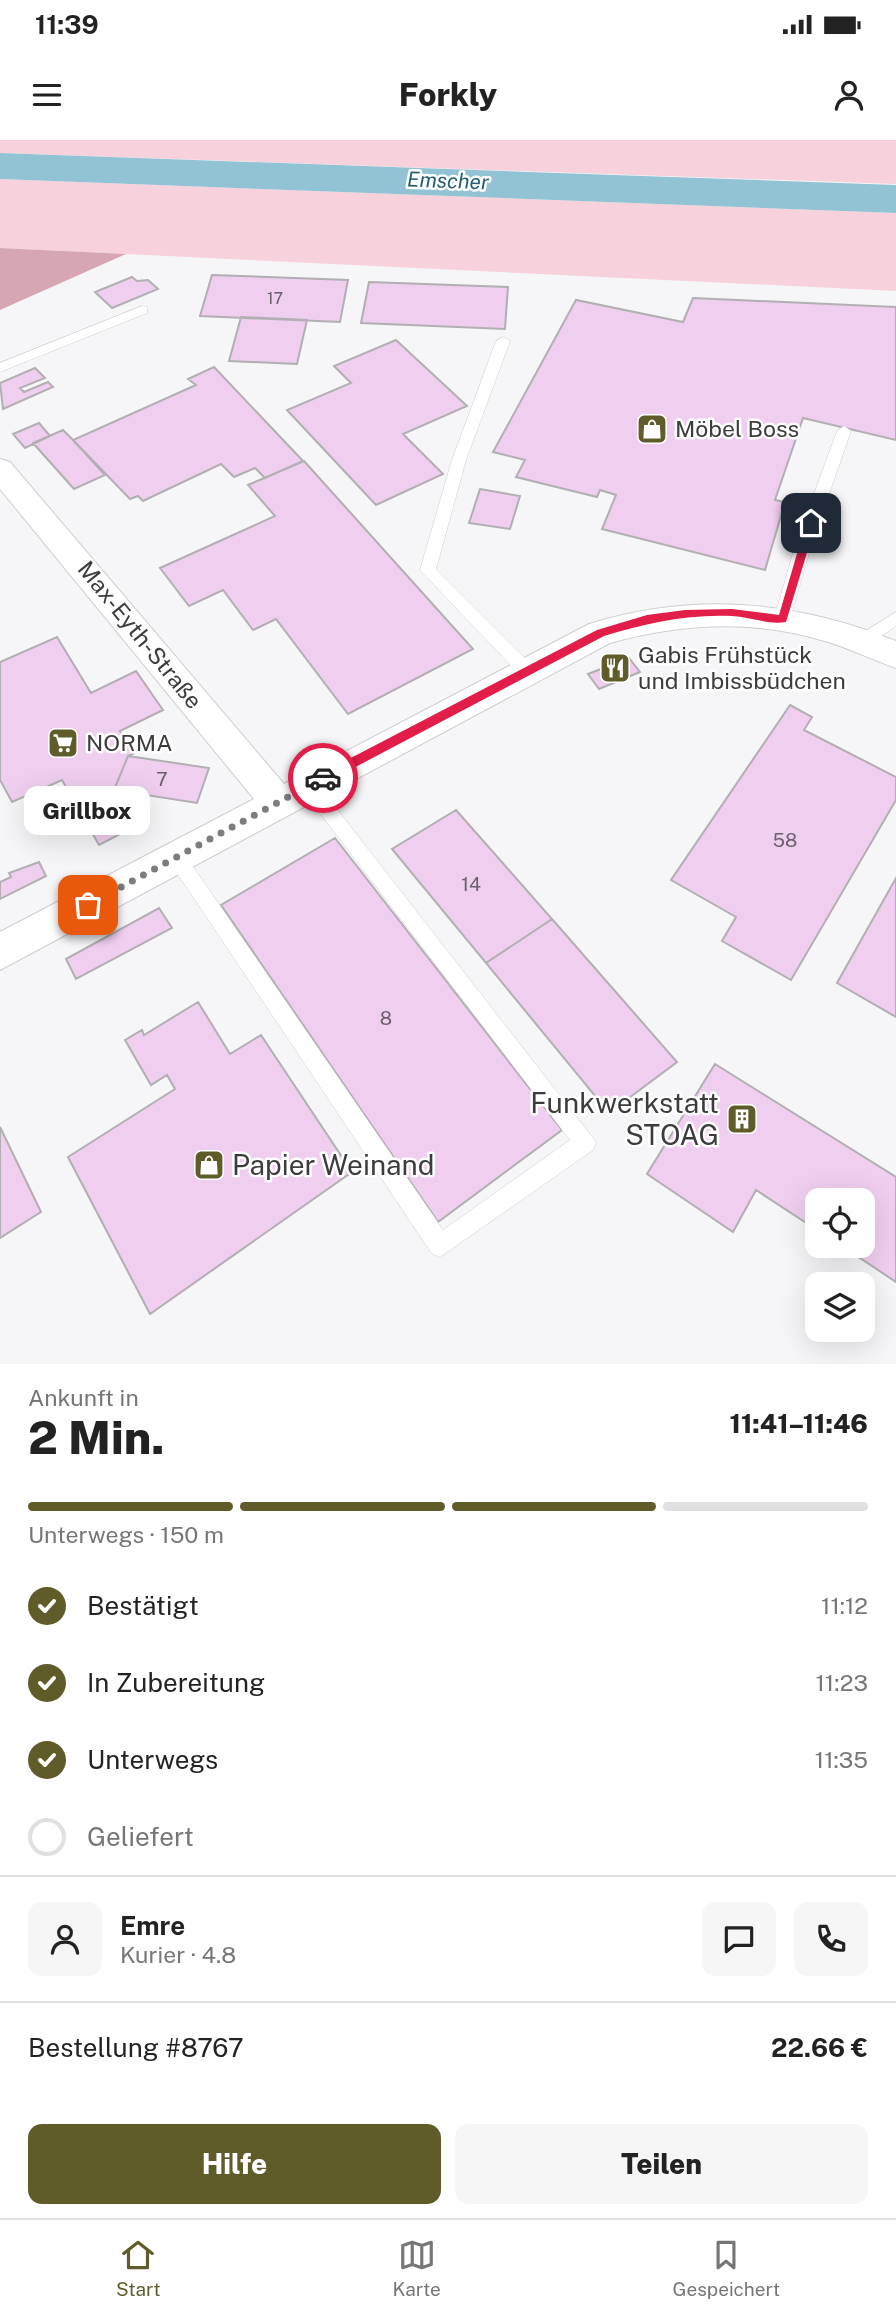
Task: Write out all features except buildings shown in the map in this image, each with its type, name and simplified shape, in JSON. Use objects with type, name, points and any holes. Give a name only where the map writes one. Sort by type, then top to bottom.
[{"type":"street","name":"Max-Eyth-Straße","points":[[0,469],[293,794]]},
{"type":"street","points":[[0,952],[600,633],[647,619],[723,612],[782,619],[862,641],[896,655]]},
{"type":"lane","points":[[0,368],[142,310]]},
{"type":"lane","points":[[503,341],[459,460],[428,570],[526,670]]},
{"type":"lane","points":[[782,619],[803,546],[844,431]]},
{"type":"lane","points":[[862,641],[896,618]]},
{"type":"lane","points":[[176,858],[440,1246],[585,1142],[293,794]]},
{"type":"shaded area","points":[[0,140],[896,140],[896,184],[0,153]]},
{"type":"shaded area","points":[[0,179],[896,213],[896,291],[0,248]]},
{"type":"shaded area","points":[[0,248],[126,254],[0,310]]},
{"type":"water","name":"Emscher","points":[[0,153],[896,185],[896,213],[0,179]]},
{"type":"way so far","points":[[88,905],[323,778]]},
{"type":"place","name":"Möbel Boss","points":[[652,429]]},
{"type":"place","name":"Gabis Frühstück und Imbissbüdchen","points":[[615,668]]},
{"type":"place","name":"NORMA","points":[[63,743]]},
{"type":"place","name":"Grillbox","points":[[88,905]]},
{"type":"place","name":"Funkwerkstatt STOAG","points":[[742,1119]]},
{"type":"place","name":"Papier Weinand","points":[[209,1165]]},
{"type":"route","points":[[323,778],[600,633],[647,619],[685,613],[732,612],[782,619],[811,523]]}]
